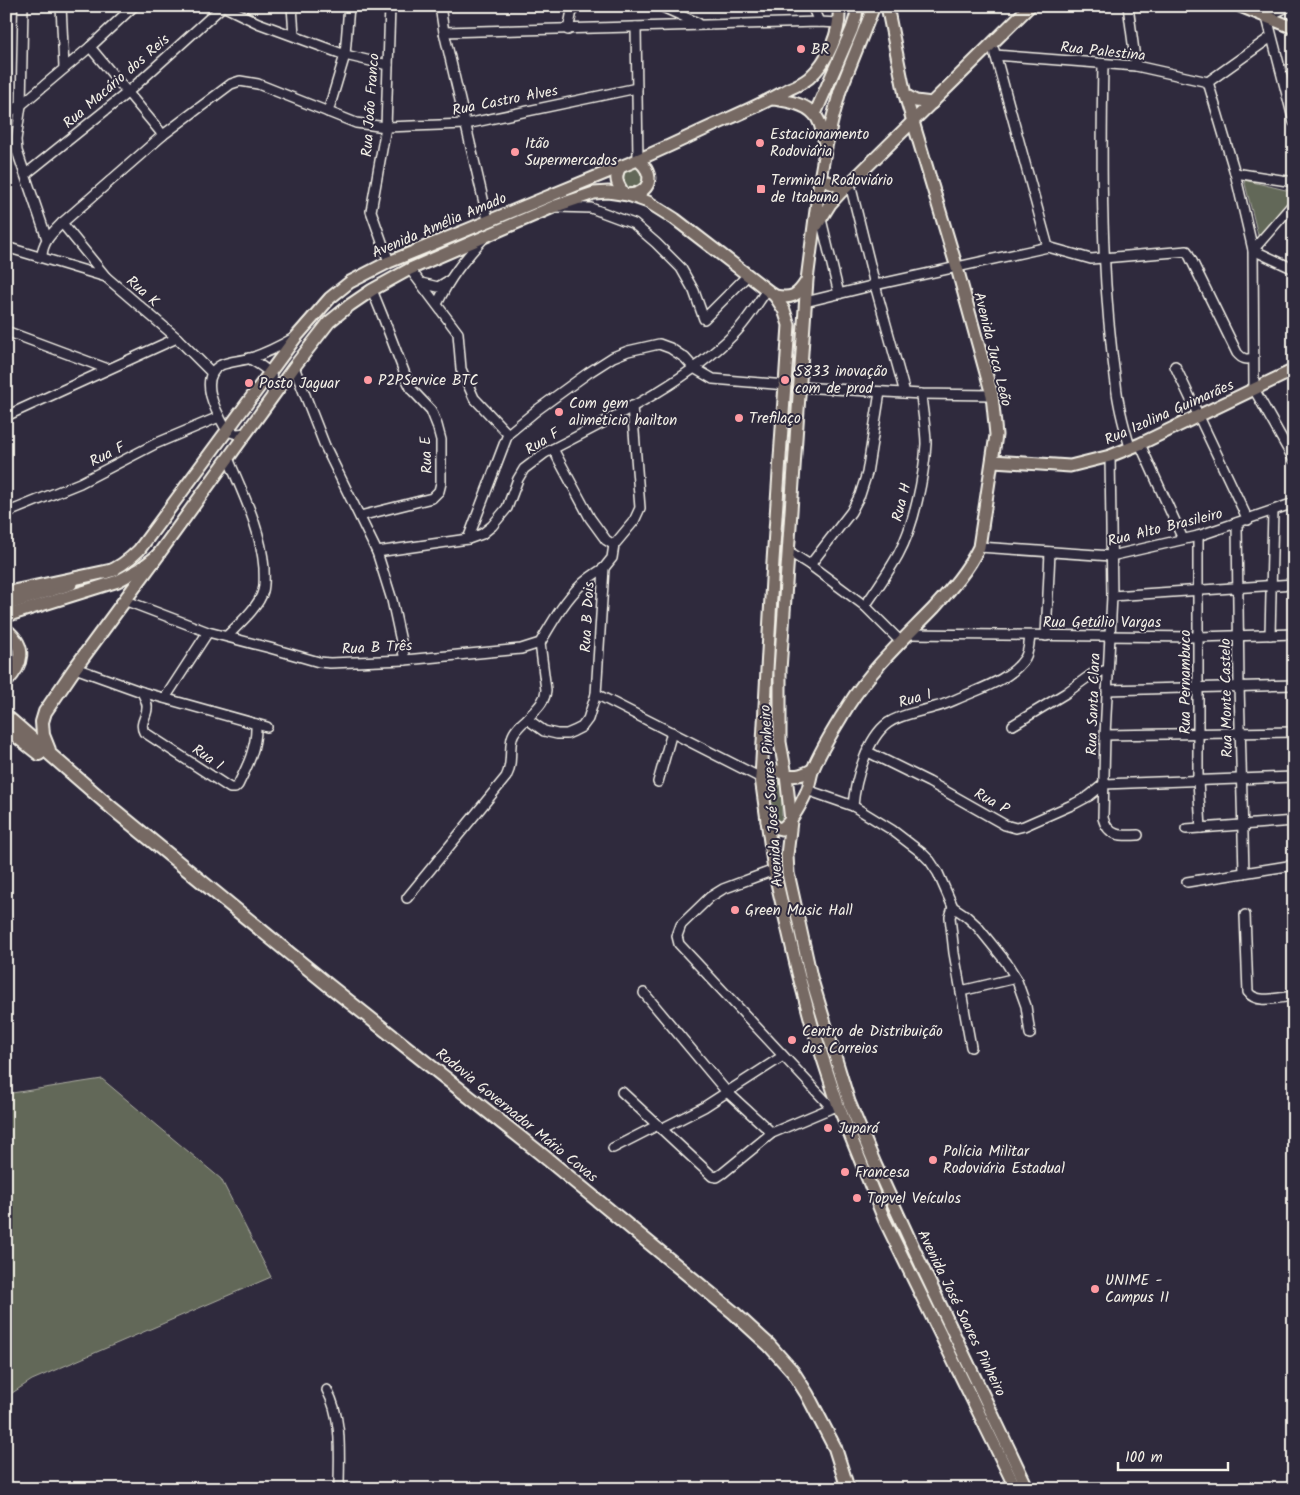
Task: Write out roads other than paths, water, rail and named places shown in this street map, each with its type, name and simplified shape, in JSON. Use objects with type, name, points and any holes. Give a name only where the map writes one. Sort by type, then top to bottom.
[{"type":"highway","points":[[49,757],[43,735],[42,722],[45,712],[74,668],[158,555]]},
{"type":"highway","points":[[6,593],[114,570]]},
{"type":"highway","points":[[6,630],[13,636],[20,648],[20,660],[16,672],[6,682]]},
{"type":"highway","name":"Rodovia Governador Mário Covas","points":[[6,716],[49,757],[327,984],[540,1153],[733,1312],[769,1345],[793,1372],[808,1394],[835,1448],[848,1489]]},
{"type":"highway","name":"Rodovia Governador Mário Covas","points":[[6,728],[49,757]]},
{"type":"highway","points":[[6,740],[49,757]]},
{"type":"main road","name":"Avenida Amélia Amado","points":[[6,605],[114,570],[139,550],[296,337],[330,298],[343,287],[390,262],[488,220],[638,160],[773,99],[808,79],[817,70],[832,45],[839,23],[839,6]]},
{"type":"main road","points":[[815,114],[852,28],[857,6]]},
{"type":"main road","name":"Avenida Juca Leão","points":[[790,820],[807,790],[812,770],[849,704],[866,680],[946,596],[965,572],[979,547],[993,462],[996,435],[992,395],[957,268],[912,121],[887,6]]},
{"type":"main road","points":[[817,224],[830,204],[1030,6]]},
{"type":"main road","points":[[1240,6],[1264,11],[1294,28]]},
{"type":"main road","name":"Avenida José Soares Pinheiro","points":[[873,7],[840,91],[826,146],[820,179],[817,224],[807,280],[780,679],[780,742],[786,775],[790,820],[787,855],[788,873],[811,977],[849,1102],[925,1273],[1028,1489]]},
{"type":"main road","points":[[905,95],[916,101],[932,103]]},
{"type":"main road","points":[[773,99],[805,107],[815,114],[826,146]]},
{"type":"main road","points":[[620,166],[616,178],[617,183],[626,194],[640,193],[644,190],[649,180],[647,169],[638,160]]},
{"type":"main road","points":[[820,179],[839,186],[850,184]]},
{"type":"main road","name":"Avenida Amélia Amado","points":[[6,616],[118,581],[140,569],[158,555],[294,367],[330,322],[372,290],[410,270],[552,207],[594,193],[608,192],[626,194],[648,202],[675,219],[771,293]]},
{"type":"main road","points":[[771,293],[785,298],[795,295],[807,280]]},
{"type":"main road","name":"Avenida José Soares Pinheiro","points":[[771,293],[784,310],[789,325],[761,778],[774,870],[800,981],[835,1106],[884,1219],[1016,1489]]},
{"type":"main road","name":"Rua Izolina Guimarães","points":[[993,462],[1070,466],[1110,456],[1135,446],[1294,370]]},
{"type":"main road","points":[[761,778],[772,770],[778,770],[786,775],[803,775],[812,770]]},
{"type":"main road","points":[[766,821],[782,829],[790,820]]},
{"type":"street","points":[[22,6],[21,105],[16,140],[17,151],[47,239]]},
{"type":"street","points":[[61,6],[64,67]]},
{"type":"street","points":[[223,6],[258,23],[345,55],[388,65]]},
{"type":"street","name":"Rua Macário dos Reis","points":[[26,174],[127,93],[223,6]]},
{"type":"street","points":[[292,6],[294,36]]},
{"type":"street","points":[[328,112],[345,55],[349,6]]},
{"type":"street","name":"Rua João Franco","points":[[390,6],[386,127],[371,211],[390,262]]},
{"type":"street","points":[[440,6],[444,32],[488,220]]},
{"type":"street","points":[[568,30],[573,6]]},
{"type":"street","points":[[660,6],[700,24]]},
{"type":"street","points":[[812,6],[819,22]]},
{"type":"street","points":[[1128,6],[1136,66]]},
{"type":"street","points":[[1289,6],[1264,11],[1294,122]]},
{"type":"street","points":[[6,114],[21,105],[132,7]]},
{"type":"street","points":[[444,32],[636,28],[700,24],[839,23]]},
{"type":"street","points":[[636,28],[638,160]]},
{"type":"street","points":[[1271,37],[1208,82],[1235,173],[1253,250],[1254,389],[1294,460]]},
{"type":"street","points":[[992,43],[1048,247]]},
{"type":"street","points":[[90,46],[163,135]]},
{"type":"street","name":"Rua Palestina","points":[[995,55],[1136,66],[1208,82]]},
{"type":"street","points":[[1103,64],[1102,167],[1104,259],[1116,385],[1135,446],[1183,539]]},
{"type":"street","name":"Rua Castro Alves","points":[[42,257],[42,251],[47,239],[62,223],[163,135],[231,84],[240,81],[258,84],[356,123],[386,127],[466,124],[637,88]]},
{"type":"street","points":[[1235,173],[1294,182]]},
{"type":"street","points":[[850,184],[875,285],[905,393]]},
{"type":"street","points":[[1253,250],[1294,203]]},
{"type":"street","points":[[552,207],[591,208],[634,224],[656,242],[681,268],[694,290],[704,319],[748,275]]},
{"type":"street","name":"Rua K","points":[[62,223],[106,277],[177,338],[212,373]]},
{"type":"street","name":"Avenida José Soares Pinheiro","points":[[817,224],[839,294]]},
{"type":"street","points":[[437,304],[448,281],[462,261],[486,235]]},
{"type":"street","points":[[6,247],[106,277]]},
{"type":"street","points":[[805,302],[1048,247],[1091,259],[1187,251],[1237,353],[1244,359],[1253,358]]},
{"type":"street","points":[[1253,250],[1294,269]]},
{"type":"street","points":[[410,270],[458,333],[462,369],[474,398],[508,434]]},
{"type":"street","points":[[421,283],[438,286],[448,281]]},
{"type":"street","name":"Rua E","points":[[360,516],[432,498],[439,491],[440,483],[441,440],[437,425],[431,410],[412,390],[408,382],[372,290]]},
{"type":"street","name":"Rua F","points":[[378,552],[468,539],[482,534],[492,526],[507,508],[518,479],[524,469],[534,460],[632,406],[694,368],[736,332],[771,293]]},
{"type":"street","points":[[6,331],[108,369]]},
{"type":"street","points":[[247,433],[236,434],[227,432],[213,403],[209,385],[212,373],[219,366],[273,349],[296,337]]},
{"type":"street","points":[[6,416],[177,338]]},
{"type":"street","points":[[468,539],[508,434],[537,410],[612,357],[628,351],[662,344],[685,358],[694,368],[713,379],[786,384]]},
{"type":"street","points":[[249,358],[270,372],[275,381],[272,397]]},
{"type":"street","points":[[1175,366],[1248,520]]},
{"type":"street","points":[[294,367],[325,446],[378,552],[392,600],[405,660]]},
{"type":"street","points":[[799,387],[921,394],[992,395]]},
{"type":"street","points":[[810,565],[851,512],[862,489],[867,473],[880,392]]},
{"type":"street","name":"Rua H","points":[[864,606],[883,581],[899,553],[918,498],[926,443],[921,394]]},
{"type":"street","name":"Rua B Dois","points":[[527,719],[544,731],[567,734],[582,727],[588,719],[596,694],[604,568],[612,558],[614,545],[634,520],[640,508],[632,406]]},
{"type":"street","name":"Rua F","points":[[6,512],[80,483],[156,444],[219,416]]},
{"type":"street","points":[[553,449],[590,518],[606,540],[614,545]]},
{"type":"street","name":"Rua Santa Clara","points":[[1110,456],[1112,596],[1107,670],[1103,805],[1105,826],[1112,833],[1138,835]]},
{"type":"street","points":[[227,636],[259,600],[263,591],[264,578],[258,531],[228,458]]},
{"type":"street","name":"Rua Alto Brasileiro","points":[[979,547],[1111,556],[1198,536],[1294,504]]},
{"type":"street","points":[[1270,635],[1273,511]]},
{"type":"street","name":"Rua Monte Castelo","points":[[1237,523],[1244,873]]},
{"type":"street","name":"Rua Pernambuco","points":[[1198,536],[1198,781],[1201,828]]},
{"type":"street","points":[[788,551],[810,565],[864,606],[901,642]]},
{"type":"street","points":[[1046,636],[1050,552]]},
{"type":"street","points":[[406,898],[510,771],[512,737],[516,730],[544,701],[546,696],[540,643],[567,600],[582,584],[604,568]]},
{"type":"street","points":[[1112,596],[1294,584]]},
{"type":"street","name":"Rua B Três","points":[[124,600],[208,632],[319,662],[342,663],[405,660],[521,649],[540,643]]},
{"type":"street","points":[[165,698],[208,632]]},
{"type":"street","name":"Rua Getúlio Vargas","points":[[910,634],[1109,637],[1294,634]]},
{"type":"street","name":"Rua I","points":[[853,806],[858,776],[879,731],[887,723],[895,718],[938,706],[994,683],[1024,660],[1030,636]]},
{"type":"street","points":[[74,668],[142,692],[267,727]]},
{"type":"street","points":[[1013,725],[1066,693],[1092,674],[1107,670]]},
{"type":"street","points":[[1107,690],[1294,684]]},
{"type":"street","name":"Rua I","points":[[142,692],[148,709],[141,725],[144,732],[230,788],[235,788],[238,785],[252,758],[256,724]]},
{"type":"street","points":[[596,694],[761,778]]},
{"type":"street","points":[[658,782],[672,732]]},
{"type":"street","points":[[1105,735],[1294,732]]},
{"type":"street","name":"Rua P","points":[[868,752],[930,782],[1005,825],[1016,828],[1074,804],[1089,796],[1104,784]]},
{"type":"street","points":[[1104,784],[1294,777]]},
{"type":"street","points":[[807,790],[853,806],[892,830],[922,853],[938,873],[953,907],[966,915],[977,926],[1006,962],[1016,978],[1026,1006],[1030,1034]]},
{"type":"street","points":[[1186,829],[1294,821]]},
{"type":"street","points":[[1187,882],[1294,865]]},
{"type":"street","points":[[622,1092],[712,1176],[717,1177],[772,1133],[835,1106],[783,1056],[680,944],[677,936],[681,926],[710,897],[774,870]]},
{"type":"street","points":[[953,907],[950,917],[954,953],[972,1047]]},
{"type":"street","points":[[1245,915],[1248,992],[1254,998],[1260,1000],[1294,996]]},
{"type":"street","points":[[962,991],[1016,978]]},
{"type":"street","points":[[644,993],[726,1091],[772,1133]]},
{"type":"street","points":[[613,1148],[704,1107],[726,1091],[783,1056]]},
{"type":"street","points":[[327,1390],[335,1409],[340,1436],[339,1489]]},
{"type":"place","name":"BR","points":[[801,49]]},
{"type":"place","name":"Estacionamento Rodoviária","points":[[760,143]]},
{"type":"place","name":"Itão Supermercados","points":[[515,152]]},
{"type":"place","name":"Terminal Rodoviário de Itabuna","points":[[761,189]]},
{"type":"place","name":"P2PService BTC","points":[[368,380]]},
{"type":"place","name":"5833 inovação com de prod","points":[[785,380]]},
{"type":"place","name":"Posto Jaguar","points":[[249,383]]},
{"type":"place","name":"Com gem alimeticio hailton","points":[[559,412]]},
{"type":"place","name":"Trefilaço","points":[[739,418]]},
{"type":"place","name":"Green Music Hall","points":[[735,910]]},
{"type":"place","name":"Centro de Distribuição dos Correios","points":[[792,1040]]},
{"type":"place","name":"Jupará","points":[[828,1128]]},
{"type":"place","name":"Polícia Militar Rodoviária Estadual","points":[[933,1160]]},
{"type":"place","name":"Francesa","points":[[845,1172]]},
{"type":"place","name":"Topvel Veículos","points":[[857,1198]]},
{"type":"place","name":"UNIME - Campus II","points":[[1095,1289]]}]
